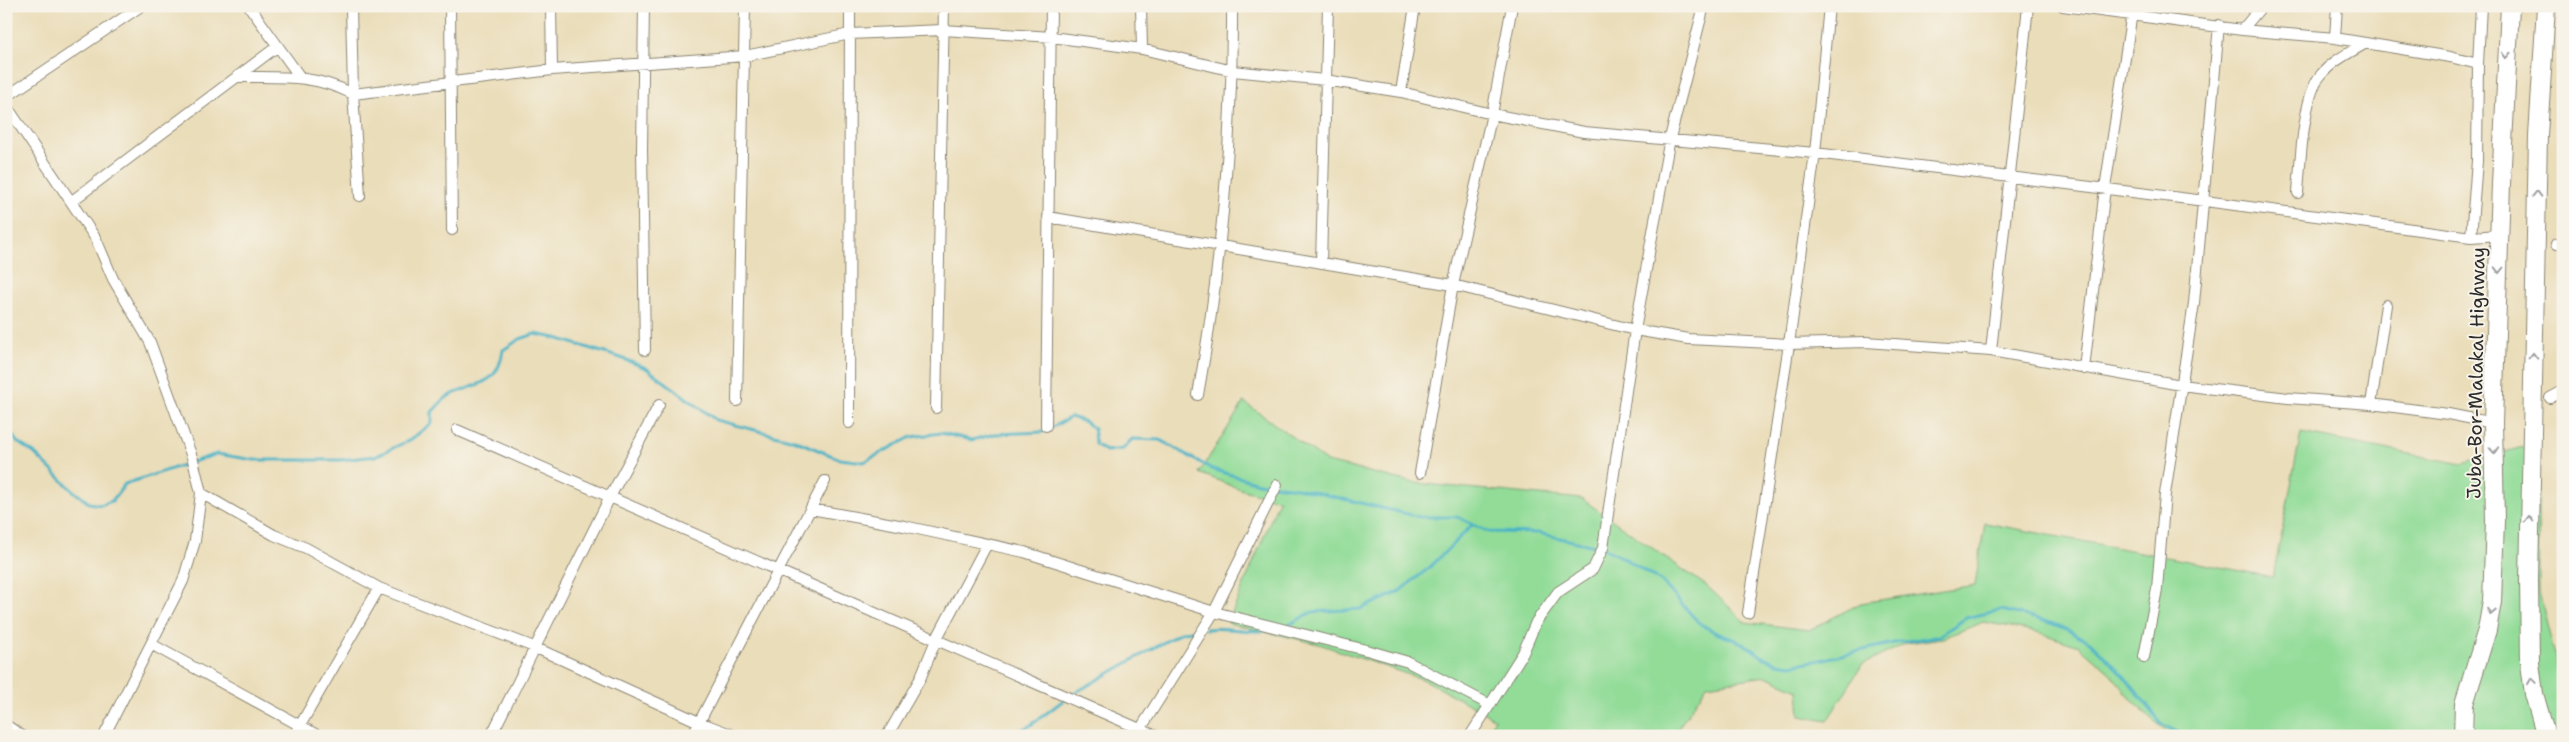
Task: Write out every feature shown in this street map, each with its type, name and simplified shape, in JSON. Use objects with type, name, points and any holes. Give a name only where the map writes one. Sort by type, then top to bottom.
[{"type":"highway","name":"Juba-Bor-Malakal Highway","points":[[2463,736],[2464,704],[2487,630],[2492,602],[2495,512],[2493,423],[2499,235],[2510,6]]},
{"type":"highway","points":[[2545,732],[2534,694],[2530,663],[2529,580],[2538,136],[2546,6]]},
{"type":"street","points":[[6,97],[141,6]]},
{"type":"street","points":[[249,6],[300,76]]},
{"type":"street","points":[[351,6],[353,94],[360,196]]},
{"type":"street","points":[[450,6],[452,230]]},
{"type":"street","points":[[551,6],[552,70]]},
{"type":"street","points":[[644,6],[645,62],[642,149],[645,350]]},
{"type":"street","points":[[737,401],[745,6]]},
{"type":"street","points":[[849,423],[850,6]]},
{"type":"street","points":[[936,408],[944,6]]},
{"type":"street","points":[[1046,426],[1052,6]]},
{"type":"street","points":[[1141,6],[1142,49]]},
{"type":"street","points":[[1198,395],[1221,246],[1233,70],[1232,6]]},
{"type":"street","points":[[1321,263],[1328,6]]},
{"type":"street","points":[[1401,92],[1415,6]]},
{"type":"street","points":[[1420,473],[1454,285],[1492,114],[1512,6]]},
{"type":"street","points":[[1470,736],[1523,654],[1536,622],[1558,592],[1592,569],[1603,548],[1634,330],[1670,138],[1704,6]]},
{"type":"street","points":[[1748,613],[1790,344],[1815,153],[1829,6]]},
{"type":"street","points":[[1991,351],[2028,6]]},
{"type":"street","points":[[2063,6],[2133,11],[2242,30],[2335,38],[2450,56],[2478,64]]},
{"type":"street","points":[[2242,30],[2262,6]]},
{"type":"street","points":[[2335,38],[2337,6]]},
{"type":"street","points":[[2470,237],[2477,161],[2478,64],[2481,6]]},
{"type":"street","points":[[2084,369],[2105,188],[2133,11]]},
{"type":"street","points":[[2144,657],[2157,590],[2165,494],[2194,303],[2205,201],[2219,25]]},
{"type":"street","points":[[238,76],[300,76],[333,84],[353,94],[552,70],[745,56],[850,34],[943,30],[1052,37],[1142,49],[1233,70],[1326,80],[1401,92],[1492,114],[1584,132],[1670,138],[1815,153],[2105,188],[2470,237],[2499,235]]},
{"type":"street","points":[[2298,193],[2303,133],[2318,78],[2333,62],[2366,43]]},
{"type":"street","points":[[72,201],[278,46]]},
{"type":"street","points":[[6,105],[96,239],[113,278],[150,342],[193,460],[201,493],[195,541],[183,581],[104,736]]},
{"type":"street","points":[[1048,217],[1454,285],[1634,330],[1688,339],[1790,344],[1866,342],[1991,351],[2181,385],[2288,398],[2371,404],[2448,414],[2493,423]]},
{"type":"street","points":[[2371,404],[2386,305]]},
{"type":"street","points":[[2550,398],[2563,392]]},
{"type":"street","points":[[491,736],[610,497],[659,405]]},
{"type":"street","points":[[457,430],[936,640],[1138,732],[1156,736]]},
{"type":"street","points":[[692,736],[825,481]]},
{"type":"street","points":[[1138,732],[1214,612],[1277,485]]},
{"type":"street","points":[[201,493],[274,535],[306,548],[380,588],[534,647],[699,722],[736,736]]},
{"type":"street","points":[[811,509],[1024,552],[1214,612],[1408,662],[1490,704]]},
{"type":"street","points":[[886,736],[920,679],[936,640],[987,544]]},
{"type":"street","points":[[294,736],[380,588]]},
{"type":"street","points":[[151,644],[319,736]]},
{"type":"street","points":[[6,725],[22,736]]},
{"type":"green space","points":[[1244,402],[1327,462],[1415,483],[1582,499],[1708,587],[1745,622],[1809,630],[1861,603],[1975,585],[1985,523],[2273,577],[2301,433],[2462,464],[2537,443],[2539,593],[2563,688],[2563,736],[2173,736],[2143,712],[2110,673],[2079,646],[2034,631],[1983,622],[1943,638],[1907,643],[1862,665],[1827,721],[1800,716],[1798,690],[1766,676],[1707,685],[1673,736],[1484,736],[1495,719],[1427,681],[1319,644],[1228,623],[1279,500],[1240,489],[1199,473]]},
{"type":"waterway","points":[[6,425],[17,442],[34,453],[72,490],[89,503],[100,505],[112,501],[125,484],[217,454],[254,460],[340,460],[376,456],[410,440],[432,423],[432,412],[444,399],[485,382],[496,371],[503,350],[520,339],[535,334],[556,338],[621,358],[646,368],[716,420],[794,440],[840,459],[864,462],[911,437],[941,433],[972,440],[995,434],[1043,432],[1071,417],[1085,422],[1094,429],[1095,444],[1106,451],[1123,449],[1132,439],[1160,440],[1212,469],[1258,483],[1297,488],[1420,517],[1457,517],[1489,532],[1538,533],[1603,548],[1622,557],[1662,582],[1699,623],[1716,633],[1743,643],[1763,657],[1778,663],[1791,665],[1894,643],[1939,636],[1966,618],[2001,610],[2032,617],[2062,627],[2090,642],[2122,674],[2163,725],[2186,736]]},
{"type":"waterway","points":[[1285,627],[1312,612],[1360,609],[1397,593],[1429,568],[1472,525]]},
{"type":"waterway","points":[[1206,629],[1271,630]]},
{"type":"waterway","points":[[1071,695],[1182,632],[1200,630]]},
{"type":"waterway","points":[[1007,736],[1031,725],[1065,699]]}]
